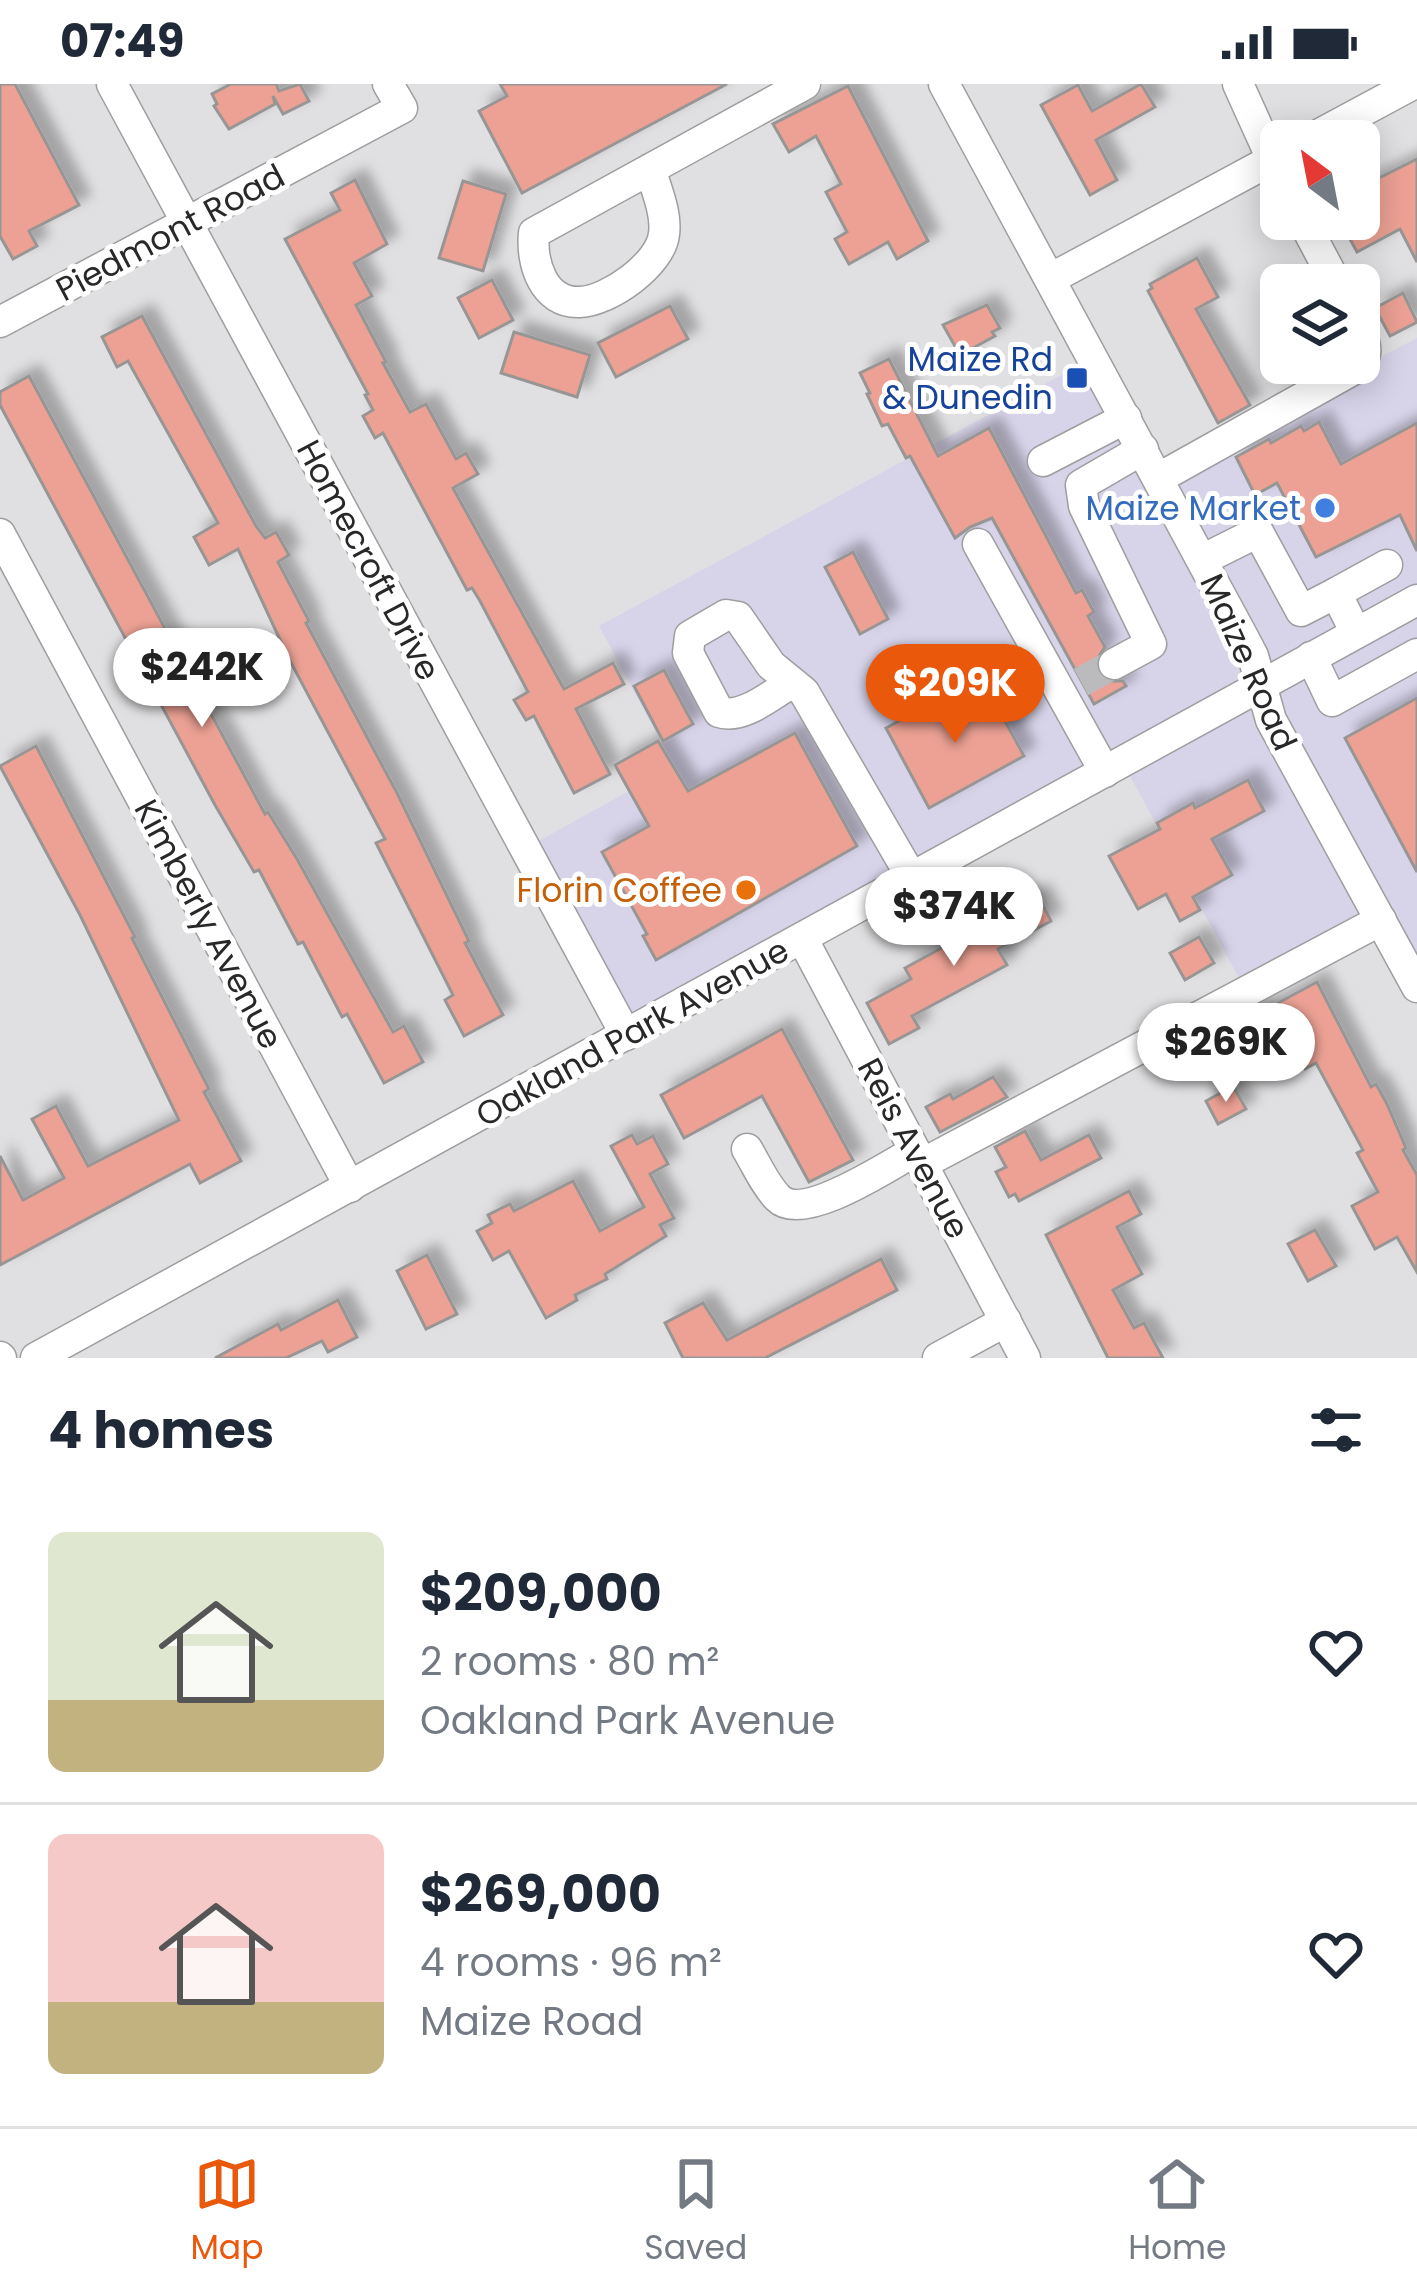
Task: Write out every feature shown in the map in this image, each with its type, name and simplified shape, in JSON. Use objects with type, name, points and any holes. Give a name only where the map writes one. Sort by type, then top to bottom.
[{"type":"street","name":"Homecroft Drive","points":[[112,84],[626,1035]]},
{"type":"street","name":"Piedmont Road","points":[[0,322],[402,108],[388,84]]},
{"type":"street","points":[[650,169],[664,234],[652,262],[623,284],[581,302],[556,296],[540,278],[532,250],[534,233],[650,169],[805,84]]},
{"type":"street","name":"Maize Road","points":[[944,84],[1144,448],[1253,656],[1270,720],[1416,984]]},
{"type":"street","points":[[1238,84],[1260,127]]},
{"type":"street","points":[[1346,120],[1412,84]]},
{"type":"street","points":[[1050,279],[1260,174]]},
{"type":"street","points":[[1159,478],[1328,384]]},
{"type":"street","points":[[1043,461],[1126,418]]},
{"type":"street","points":[[1114,664],[1150,644],[1084,506],[1081,485],[1144,448]]},
{"type":"street","points":[[1202,560],[1258,532],[1301,611],[1387,565]]},
{"type":"street","name":"Kimberly Avenue","points":[[0,534],[350,1186]]},
{"type":"street","points":[[978,544],[1071,688],[1106,772]]},
{"type":"street","points":[[1336,593],[1356,633]]},
{"type":"street","name":"Oakland Park Avenue","points":[[36,1358],[1417,600]]},
{"type":"street","points":[[1311,657],[1332,701],[1417,654]]},
{"type":"street","points":[[791,683],[804,692],[912,878]]},
{"type":"street","points":[[746,1149],[779,1200],[793,1207],[813,1204],[919,1158],[1381,920]]},
{"type":"street","name":"Reis Avenue","points":[[802,938],[1025,1358]]},
{"type":"street","points":[[938,1358],[1006,1321]]},
{"type":"shaded area","points":[[1417,338],[1417,994],[1381,923],[1246,991],[1123,763],[623,1031],[526,848],[674,766],[599,626],[1095,357],[1158,474],[1329,384],[1380,384],[1380,357]]},
{"type":"building","points":[[0,84],[15,84],[79,205],[29,231],[37,246],[13,259],[0,236]]},
{"type":"building","points":[[231,84],[276,84],[279,91],[300,84],[309,101],[283,114],[273,96],[275,104],[229,129],[212,94]]},
{"type":"building","points":[[500,84],[727,84],[522,193],[479,111],[507,96]]},
{"type":"building","points":[[1141,84],[1155,107],[1096,140],[1117,180],[1090,195],[1041,105],[1078,85],[1092,111]]},
{"type":"building","points":[[848,86],[928,241],[897,259],[888,242],[849,264],[835,239],[847,232],[826,192],[841,184],[816,136],[789,152],[773,124]]},
{"type":"building","points":[[1417,159],[1417,262],[1400,229],[1380,240],[1380,178]]},
{"type":"building","points":[[355,180],[387,244],[354,263],[372,296],[356,305],[383,363],[410,412],[426,404],[456,459],[466,453],[478,474],[453,488],[564,689],[613,663],[624,684],[576,709],[610,774],[574,793],[534,716],[526,720],[514,700],[528,692],[480,601],[472,588],[467,590],[383,433],[375,438],[363,416],[373,410],[368,394],[285,239],[340,210],[331,193]]},
{"type":"building","points":[[463,181],[506,194],[483,271],[439,258]]},
{"type":"building","points":[[1350,240],[1379,240],[1357,252]]},
{"type":"building","points":[[1197,258],[1218,297],[1196,309],[1250,405],[1218,423],[1148,291],[1150,284]]},
{"type":"building","points":[[492,280],[513,320],[479,338],[458,298]]},
{"type":"building","points":[[1403,293],[1417,322],[1390,336],[1380,317],[1380,305]]},
{"type":"building","points":[[987,305],[1000,328],[992,332],[995,336],[960,355],[943,325]]},
{"type":"building","points":[[670,306],[688,339],[616,377],[598,343]]},
{"type":"building","points":[[142,316],[256,526],[265,538],[276,532],[289,555],[278,562],[306,623],[397,793],[503,1015],[464,1036],[445,1000],[453,995],[376,843],[385,839],[288,657],[238,549],[209,565],[194,537],[218,523],[128,361],[117,367],[102,337]]},
{"type":"building","points":[[514,332],[590,355],[577,397],[501,373]]},
{"type":"building","points":[[889,359],[938,456],[989,428],[1076,593],[1082,590],[1094,612],[1088,616],[1105,647],[1095,662],[1098,674],[1105,681],[1123,681],[1126,686],[1094,704],[992,518],[955,538],[910,456],[906,458],[888,424],[882,426],[867,394],[860,373]]},
{"type":"building","points":[[29,376],[265,814],[268,812],[297,859],[393,1032],[404,1026],[423,1062],[384,1083],[347,1014],[342,1017],[303,942],[298,944],[259,870],[254,872],[215,805],[0,405],[0,392]]},
{"type":"building","points":[[1319,422],[1341,464],[1417,423],[1417,551],[1400,515],[1316,557],[1277,483],[1255,495],[1236,457],[1269,439],[1271,443]]},
{"type":"building","points":[[853,552],[888,619],[860,634],[825,567]]},
{"type":"building","points":[[664,670],[693,724],[663,741],[634,686]]},
{"type":"building","points":[[986,686],[1024,756],[929,808],[886,728],[919,710],[924,719]]},
{"type":"building","points":[[1417,698],[1417,872],[1345,738]]},
{"type":"building","points":[[795,733],[857,846],[656,960],[602,852],[649,826],[615,765],[658,741],[688,791]]},
{"type":"building","points":[[36,746],[135,937],[209,1089],[204,1092],[241,1161],[200,1183],[190,1164],[0,1265],[0,1156],[23,1200],[64,1178],[32,1119],[56,1106],[88,1166],[179,1120],[80,915],[0,766]]},
{"type":"building","points":[[1248,780],[1264,811],[1212,839],[1232,875],[1193,897],[1200,910],[1180,921],[1166,894],[1138,909],[1109,856],[1160,829],[1157,823],[1193,803],[1195,808]]},
{"type":"building","points":[[1038,895],[1051,921],[998,949],[1007,965],[912,1016],[919,1028],[889,1044],[867,1003],[911,979],[905,968]]},
{"type":"building","points":[[1199,937],[1214,963],[1185,980],[1170,953]]},
{"type":"building","points":[[1317,982],[1371,1087],[1376,1084],[1387,1104],[1417,1175],[1417,1272],[1397,1237],[1375,1249],[1352,1206],[1378,1192],[1357,1153],[1363,1150],[1316,1063],[1305,1069],[1291,1040],[1249,1062],[1228,1023],[1261,1006],[1263,1011]]},
{"type":"building","points":[[782,1029],[853,1160],[809,1182],[762,1096],[684,1138],[661,1095]]},
{"type":"building","points":[[993,1077],[1007,1097],[940,1132],[926,1107],[950,1094],[953,1099]]},
{"type":"building","points":[[1233,1086],[1246,1109],[1218,1124],[1206,1101]]},
{"type":"building","points":[[1025,1131],[1041,1160],[1089,1135],[1101,1158],[1019,1201],[1015,1194],[1009,1197],[996,1172],[1006,1167],[995,1147]]},
{"type":"building","points":[[632,1135],[637,1144],[653,1136],[668,1164],[650,1174],[674,1218],[660,1225],[666,1236],[546,1318],[509,1251],[493,1260],[477,1231],[492,1223],[488,1215],[510,1204],[514,1211],[573,1181],[600,1231],[644,1207],[611,1146]]},
{"type":"building","points":[[1129,1191],[1141,1214],[1117,1227],[1142,1274],[1113,1290],[1134,1328],[1144,1323],[1163,1358],[1108,1358],[1046,1235]]},
{"type":"building","points":[[1315,1230],[1336,1266],[1308,1281],[1288,1244]]},
{"type":"building","points":[[427,1255],[457,1314],[426,1329],[397,1271]]},
{"type":"building","points":[[881,1259],[897,1290],[765,1358],[683,1358],[665,1323],[703,1303],[727,1340]]},
{"type":"building","points":[[338,1300],[357,1337],[328,1352],[322,1341],[286,1358],[215,1358],[278,1324],[281,1330]]},
{"type":"tunnel","points":[[1081,682],[1114,664]]},
{"type":"place","name":"Maize Rd & Dunedin","points":[[1077,378]]},
{"type":"place","name":"Maize Market","points":[[1325,508]]},
{"type":"place","name":"Florin Coffee","points":[[746,890]]}]
